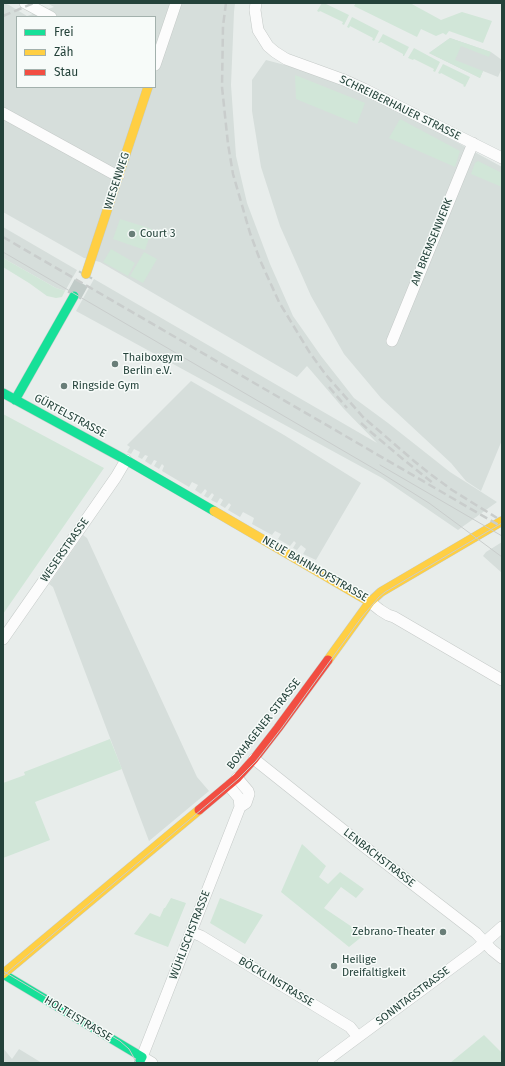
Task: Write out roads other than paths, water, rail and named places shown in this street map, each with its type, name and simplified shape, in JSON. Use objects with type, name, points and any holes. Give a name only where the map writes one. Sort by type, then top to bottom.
[{"type":"street","points":[[25,3],[49,16]]},
{"type":"street","points":[[156,62],[176,3]]},
{"type":"street","name":"SCHREIBERHAUER STRASSE","points":[[256,7],[258,30],[268,46],[286,59],[344,80],[502,157]]},
{"type":"street","name":"WIESENWEG","points":[[86,274],[148,88]]},
{"type":"street","points":[[3,114],[118,175]]},
{"type":"street","name":"AM BREMSENWERK","points":[[392,341],[473,143]]},
{"type":"street","points":[[15,400],[74,296]]},
{"type":"street","name":"GÜRTELSTRASSE","points":[[3,393],[126,460]]},
{"type":"street","name":"NEUE BAHNHOFSTRASSE","points":[[126,460],[370,602],[388,615],[394,617],[502,680]]},
{"type":"street","name":"WESERSTRASSE","points":[[3,639],[116,477],[126,460]]},
{"type":"street","name":"BOXHAGENER STRASSE","points":[[3,974],[233,782],[254,759],[334,653],[370,602],[381,592],[502,521]]},
{"type":"street","name":"LENBACHSTRASSE","points":[[254,759],[476,933],[502,958]]},
{"type":"street","name":"WÜHLISCHSTRASSE","points":[[140,1060],[240,806],[246,803],[248,791],[233,782]]},
{"type":"street","name":"SONNTAGSTRASSE","points":[[323,1063],[485,942],[502,927]]},
{"type":"street","name":"BÖCKLINSTRASSE","points":[[191,932],[201,936],[350,1027],[358,1036]]},
{"type":"street","name":"HOLTEISTRASSE","points":[[3,974],[140,1060],[152,1063]]},
{"type":"tunnel","points":[[74,296],[86,274]]},
{"type":"tram line","points":[[3,252],[378,471],[429,503],[502,557]]},
{"type":"tram line","points":[[380,465],[502,536]]},
{"type":"tram line","points":[[3,976],[238,779],[256,761],[281,729],[361,618],[379,597],[502,523]]},
{"type":"tram line","points":[[3,971],[120,1041],[129,1049],[136,1063]]},
{"type":"railway","points":[[3,16],[34,3]]},
{"type":"railway","points":[[226,3],[223,26],[222,87],[233,174],[250,233],[260,260],[279,302],[310,353],[326,375],[363,417],[429,473],[452,490],[497,518]]},
{"type":"railway","points":[[3,237],[502,527]]},
{"type":"railway","points":[[329,387],[347,408]]},
{"type":"railway","points":[[361,423],[433,483]]},
{"type":"place","name":"Court 3","points":[[132,234]]},
{"type":"place","name":"Thaiboxgym Berlin e.V.","points":[[115,364]]},
{"type":"place","name":"Ringside Gym","points":[[64,386]]},
{"type":"place","name":"Zebrano-Theater","points":[[443,932]]},
{"type":"place","name":"Heilige Dreifaltigkeit","points":[[334,966]]}]
